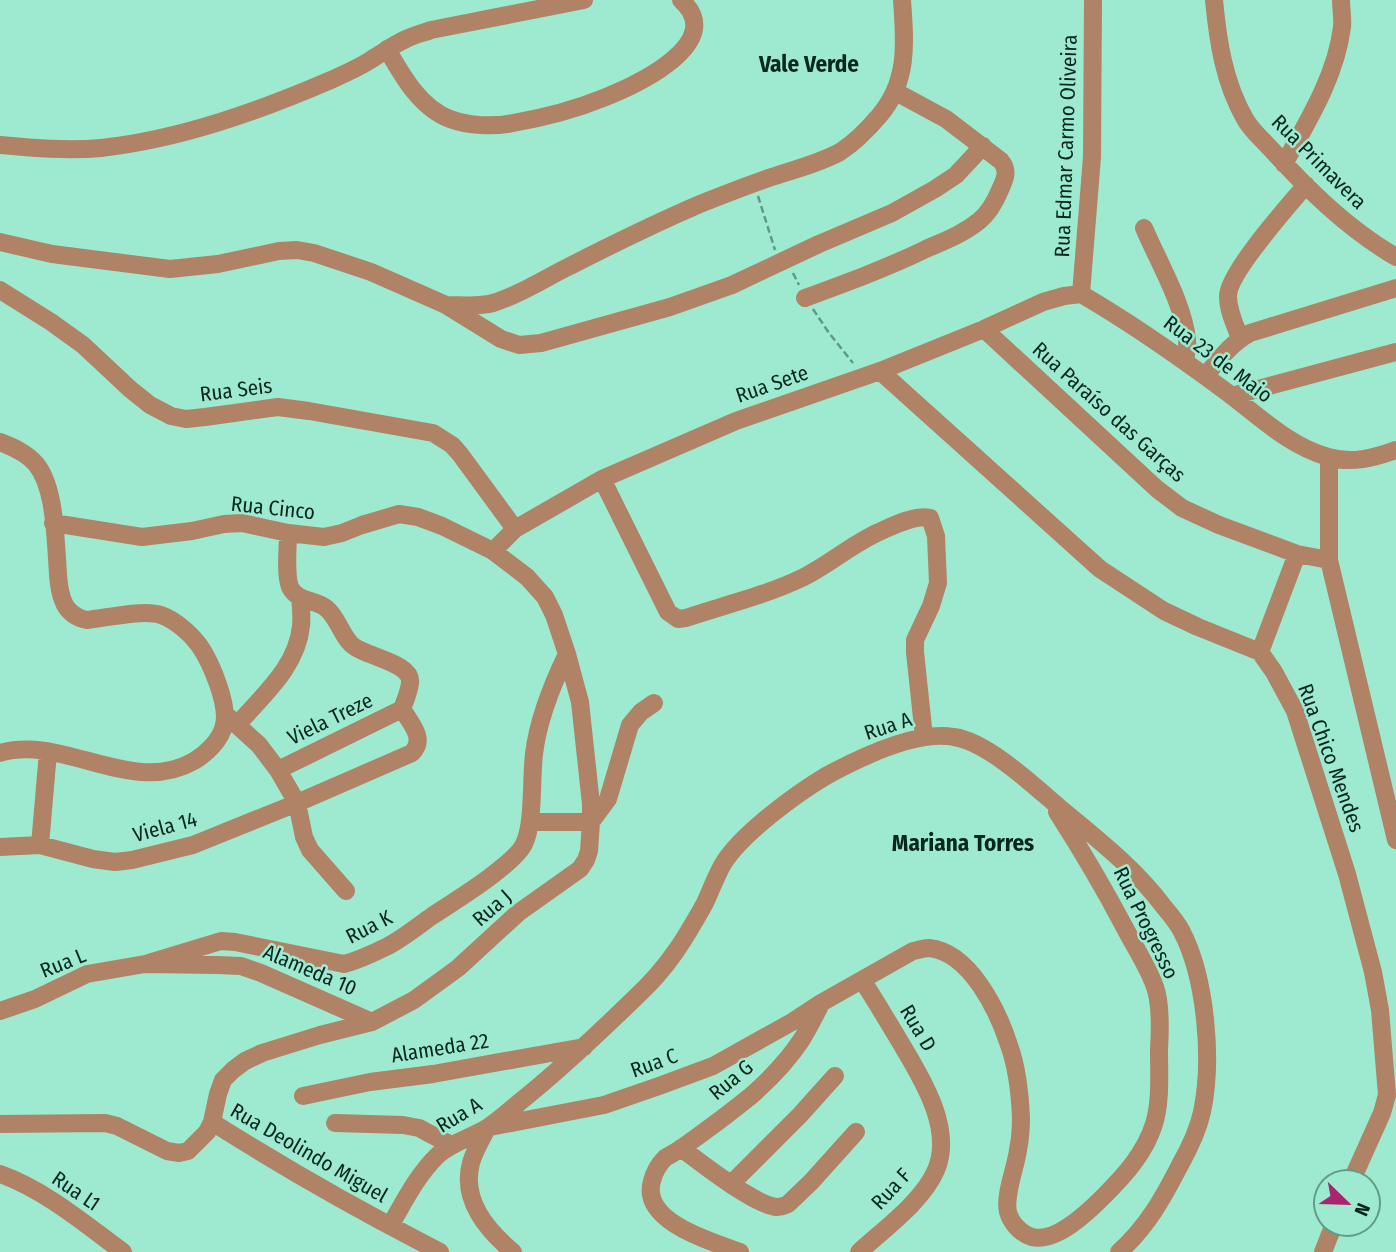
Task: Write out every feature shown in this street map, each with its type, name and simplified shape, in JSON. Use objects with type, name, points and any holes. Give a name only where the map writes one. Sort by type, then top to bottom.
[{"type":"street","points":[[0,145],[100,148],[155,139],[272,104],[333,79],[408,38],[431,30],[584,0]]},
{"type":"street","points":[[387,49],[414,91],[433,109],[448,118],[471,125],[512,124],[607,97],[680,55],[693,38],[695,26],[691,9],[681,0]]},
{"type":"street","points":[[446,305],[492,304],[628,236],[754,183],[815,163],[839,152],[881,115],[896,92],[905,43],[902,0]]},
{"type":"street","name":"Rua Edmar Carmo Oliveira","points":[[1081,293],[1092,157],[1093,0]]},
{"type":"street","name":"Rua Primavera","points":[[1214,0],[1219,46],[1228,82],[1246,121],[1284,164],[1356,231],[1396,257]]},
{"type":"street","points":[[1284,164],[1310,117],[1335,59],[1342,25],[1339,1]]},
{"type":"street","points":[[805,298],[881,271],[958,235],[977,223],[997,198],[1007,173],[1001,161],[946,119],[896,92]]},
{"type":"street","points":[[0,242],[52,254],[170,269],[218,264],[279,251],[314,253],[372,272],[446,305],[501,339],[519,345],[541,343],[670,307],[733,285],[782,260],[892,213],[956,175],[983,146]]},
{"type":"street","points":[[1240,338],[1230,311],[1228,294],[1232,281],[1306,185]]},
{"type":"street","points":[[1144,228],[1173,292],[1184,324],[1187,342],[1185,361]]},
{"type":"street","points":[[1205,376],[1230,347],[1250,333],[1396,288]]},
{"type":"street","name":"Rua Seis","points":[[0,290],[83,345],[130,389],[150,405],[171,416],[186,419],[278,407],[433,433],[452,445],[460,454],[515,529]]},
{"type":"street","name":"Rua Sete","points":[[493,551],[515,529],[602,478],[736,421],[872,373],[1044,302],[1081,293]]},
{"type":"street","name":"Rua 23 de Maio","points":[[1081,293],[1185,361],[1272,429],[1304,448],[1329,458]]},
{"type":"street","name":"Rua Paraíso das Garças","points":[[984,329],[1157,489],[1182,508],[1297,554],[1329,560]]},
{"type":"street","points":[[1232,396],[1396,352]]},
{"type":"street","points":[[872,373],[1100,569],[1164,611],[1198,627],[1260,652],[1297,554]]},
{"type":"street","points":[[0,442],[30,458],[38,466],[47,487],[52,504],[60,590],[65,605],[72,614],[87,620],[144,613],[160,615],[177,624],[198,645],[231,719],[260,745],[278,770],[297,803],[304,838],[310,850],[346,891]]},
{"type":"street","points":[[1396,450],[1350,461],[1329,458],[1329,560],[1396,839]]},
{"type":"street","points":[[602,478],[667,612],[678,619],[763,594],[804,577],[871,535],[895,525],[923,517],[930,518],[936,536],[938,583],[931,606],[915,640],[925,737]]},
{"type":"street","name":"Rua Cinco","points":[[53,523],[142,537],[242,523],[288,533],[324,537],[399,514],[418,517],[442,526],[493,551],[527,578],[545,597]]},
{"type":"street","points":[[288,533],[288,580],[291,589],[300,598],[328,610],[350,643],[359,650],[405,669],[411,681],[402,709]]},
{"type":"street","name":"Rua J","points":[[212,1122],[223,1080],[245,1061],[310,1038],[372,1022],[414,1000],[458,968],[518,913],[580,869],[586,860],[591,822],[580,702],[554,615],[545,597]]},
{"type":"street","points":[[0,753],[19,750],[48,752],[126,770],[164,772],[197,760],[218,739],[231,719],[281,676],[292,660],[301,627],[300,598]]},
{"type":"street","name":"Rua Chico Mendes","points":[[1260,652],[1295,711],[1347,874],[1373,972],[1392,1097],[1381,1113],[1357,1168]]},
{"type":"street","name":"Rua K","points":[[145,964],[221,942],[235,942],[344,964],[391,944],[483,882],[512,859],[524,844],[530,822],[534,751],[541,721],[567,654]]},
{"type":"street","points":[[530,822],[591,822],[608,799],[630,725],[641,712],[654,704]]},
{"type":"street","name":"Viela Treze","points":[[278,770],[402,709]]},
{"type":"street","name":"Viela 14","points":[[0,847],[40,845],[116,862],[193,845],[412,753],[418,746],[418,737],[402,709]]},
{"type":"street","name":"Rua A","points":[[390,1226],[424,1170],[437,1156],[451,1144],[487,1128],[536,1088],[584,1047],[661,973],[706,901],[724,862],[768,817],[825,777],[883,750],[905,741],[952,736],[977,745],[1001,760],[1122,860],[1180,928],[1194,962],[1202,1003],[1207,1068],[1202,1114],[1189,1149],[1160,1205],[1119,1252]]},
{"type":"street","points":[[40,845],[48,752]]},
{"type":"street","name":"Rua Progresso","points":[[862,980],[926,947],[953,957],[970,970],[984,990],[1010,1046],[1018,1090],[1021,1120],[1019,1149],[1007,1211],[1013,1223],[1022,1233],[1039,1239],[1071,1226],[1094,1206],[1122,1178],[1143,1151],[1154,1122],[1160,1029],[1156,990],[1097,875],[1048,798]]},
{"type":"street","name":"Alameda 10","points":[[145,964],[241,966],[261,972],[372,1022]]},
{"type":"street","name":"Rua L","points":[[0,1011],[35,999],[88,974],[145,964]]},
{"type":"street","points":[[821,1003],[862,980]]},
{"type":"street","name":"Rua D","points":[[862,980],[929,1095],[940,1125],[941,1147]]},
{"type":"street","name":"Rua C","points":[[487,1128],[604,1105],[713,1066],[821,1003]]},
{"type":"street","name":"Rua G","points":[[740,1252],[688,1233],[663,1214],[651,1195],[654,1175],[666,1158],[751,1096],[768,1080],[802,1039],[821,1003]]},
{"type":"street","name":"Alameda 22","points":[[303,1096],[370,1082],[433,1074],[584,1047]]},
{"type":"street","points":[[731,1184],[835,1076]]},
{"type":"street","name":"Rua Deolindo Miguel","points":[[0,1124],[105,1123],[117,1126],[167,1151],[179,1153],[193,1147],[212,1122],[262,1154],[440,1252]]},
{"type":"street","points":[[335,1123],[403,1125],[419,1128],[451,1144]]},
{"type":"street","points":[[487,1128],[471,1162],[468,1181],[472,1201],[480,1217],[513,1252]]},
{"type":"street","points":[[681,1148],[731,1184],[760,1201],[777,1207],[788,1204],[856,1132]]},
{"type":"street","name":"Rua F","points":[[859,1252],[909,1207],[931,1179],[937,1169],[941,1147]]},
{"type":"street","name":"Rua L1","points":[[0,1174],[48,1198],[123,1252]]},
{"type":"path","points":[[754,183],[782,260],[805,298],[829,333],[872,373]]},
{"type":"district","name":"Vale Verde","points":[[809,64]]},
{"type":"district","name":"Mariana Torres","points":[[963,843]]}]
